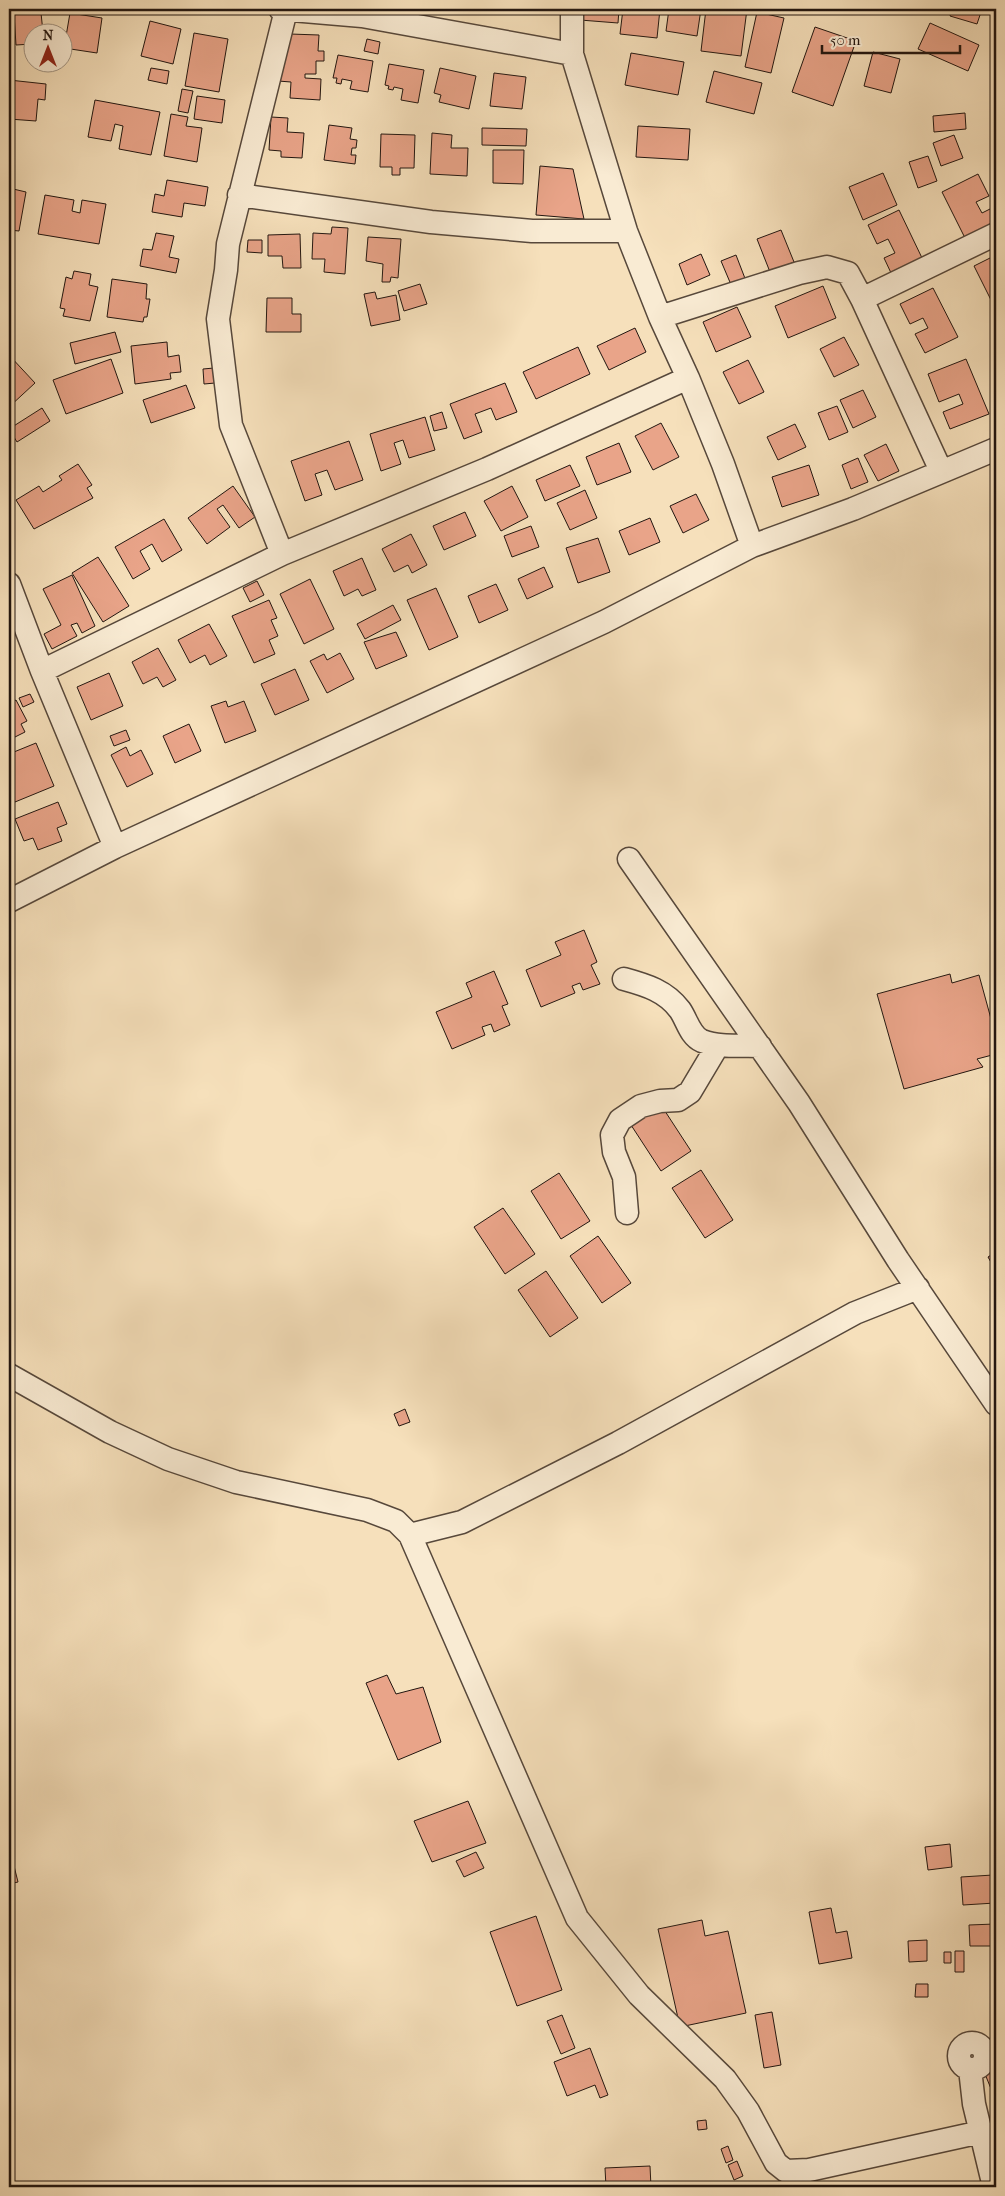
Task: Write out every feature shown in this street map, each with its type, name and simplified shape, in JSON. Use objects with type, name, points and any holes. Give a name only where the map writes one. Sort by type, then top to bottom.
[{"type":"street","points":[[282,554],[231,426],[218,319],[228,244],[283,9],[363,12],[572,54]]},
{"type":"street","points":[[572,9],[572,54],[626,231],[660,317],[688,378],[723,464],[752,546]]},
{"type":"street","points":[[239,194],[431,222],[532,231],[626,231]]},
{"type":"street","points":[[862,299],[996,234]]},
{"type":"street","points":[[660,317],[799,273],[827,267],[848,273],[862,299],[940,471]]},
{"type":"street","points":[[42,671],[282,554],[487,469],[688,378]]},
{"type":"street","points":[[9,902],[115,847],[604,622],[752,546],[853,509],[996,449]]},
{"type":"street","points":[[9,584],[42,671],[115,847]]},
{"type":"street","points":[[629,858],[799,1103],[918,1288],[996,1404]]},
{"type":"street","points":[[624,979],[651,986],[668,997],[680,1011],[690,1030],[700,1041],[718,1045],[760,1046]]},
{"type":"street","points":[[627,1213],[624,1177],[614,1152],[612,1135],[620,1120],[641,1106],[660,1101],[678,1100],[690,1092],[718,1045]]},
{"type":"street","points":[[410,1535],[462,1522],[618,1442],[855,1313],[918,1288]]},
{"type":"street","points":[[9,1375],[110,1432],[168,1459],[236,1482],[367,1510],[396,1521],[410,1535],[577,1918],[640,1995],[725,2079],[748,2111],[776,2163],[790,2179],[809,2170],[981,2132]]},
{"type":"street","points":[[984,2056],[974,2104],[994,2187]]},
{"type":"building","points":[[482,9],[513,9],[514,13],[482,14]]},
{"type":"building","points":[[581,9],[619,9],[618,23],[580,20]]},
{"type":"building","points":[[623,9],[660,9],[657,38],[620,34]]},
{"type":"building","points":[[669,9],[701,9],[697,36],[666,31]]},
{"type":"building","points":[[706,9],[747,9],[741,56],[701,51]]},
{"type":"building","points":[[952,9],[982,9],[977,24],[950,16]]},
{"type":"building","points":[[757,12],[784,18],[771,73],[745,67]]},
{"type":"building","points":[[41,13],[42,22],[22,22],[22,45],[16,45],[14,14]]},
{"type":"building","points":[[70,13],[102,18],[97,53],[72,49],[72,22],[68,22]]},
{"type":"building","points":[[150,21],[181,29],[173,64],[141,56]]},
{"type":"building","points":[[930,23],[979,45],[968,71],[918,49]]},
{"type":"building","points":[[815,27],[856,41],[833,106],[792,92]]},
{"type":"building","points":[[194,33],[228,39],[219,92],[185,86]]},
{"type":"building","points":[[290,34],[319,35],[318,51],[324,51],[324,61],[316,61],[316,74],[305,74],[305,78],[321,79],[320,100],[290,98],[291,82],[278,81],[279,46],[289,46]]},
{"type":"building","points":[[367,39],[380,42],[378,54],[364,51]]},
{"type":"building","points":[[873,52],[900,59],[891,93],[864,86]]},
{"type":"building","points":[[631,53],[684,62],[678,95],[625,85]]},
{"type":"building","points":[[338,55],[373,61],[368,92],[350,89],[352,81],[342,79],[341,84],[336,83],[337,78],[333,78]]},
{"type":"building","points":[[389,64],[424,70],[418,103],[401,100],[403,89],[394,87],[393,90],[388,89],[389,86],[385,85]]},
{"type":"building","points":[[151,68],[169,71],[167,84],[148,80]]},
{"type":"building","points":[[440,68],[476,76],[469,109],[439,102],[441,95],[434,93]]},
{"type":"building","points":[[714,71],[762,83],[754,114],[706,102]]},
{"type":"building","points":[[494,73],[526,77],[522,109],[490,106]]},
{"type":"building","points":[[9,80],[46,84],[45,100],[38,99],[36,121],[9,119]]},
{"type":"building","points":[[182,89],[193,91],[188,113],[178,111]]},
{"type":"building","points":[[197,96],[225,100],[222,123],[194,119]]},
{"type":"building","points":[[95,100],[160,112],[151,155],[119,149],[123,126],[115,124],[111,141],[88,137]]},
{"type":"building","points":[[965,113],[966,129],[934,132],[933,116]]},
{"type":"building","points":[[171,114],[188,117],[186,126],[202,128],[197,162],[164,156]]},
{"type":"building","points":[[271,117],[288,118],[287,132],[304,133],[302,158],[281,157],[281,151],[269,150]]},
{"type":"building","points":[[329,125],[352,128],[350,139],[357,140],[356,148],[352,148],[351,155],[356,155],[355,164],[324,160]]},
{"type":"building","points":[[638,126],[690,129],[688,160],[636,157]]},
{"type":"building","points":[[482,128],[527,129],[526,146],[482,145]]},
{"type":"building","points":[[432,133],[452,135],[451,148],[468,148],[467,176],[430,174]]},
{"type":"building","points":[[381,134],[415,135],[414,168],[400,168],[400,175],[392,175],[392,167],[380,167]]},
{"type":"building","points":[[954,135],[963,158],[941,166],[933,143]]},
{"type":"building","points":[[493,150],[524,150],[523,184],[493,183]]},
{"type":"building","points":[[928,156],[937,181],[918,188],[909,162]]},
{"type":"building","points":[[540,166],[573,169],[584,219],[536,215]]},
{"type":"building","points":[[883,173],[897,205],[863,220],[849,187]]},
{"type":"building","points":[[978,174],[989,196],[976,202],[982,213],[994,207],[996,227],[967,242],[942,192]]},
{"type":"building","points":[[167,180],[208,187],[205,206],[184,203],[182,217],[152,212],[155,194],[164,196]]},
{"type":"building","points":[[9,188],[26,192],[19,231],[9,230]]},
{"type":"building","points":[[45,195],[74,200],[72,211],[80,213],[82,200],[106,204],[99,244],[38,234]]},
{"type":"building","points":[[899,210],[923,260],[892,275],[884,258],[895,253],[888,239],[877,244],[868,225]]},
{"type":"building","points":[[332,227],[348,228],[345,274],[324,272],[325,259],[312,259],[313,233],[331,234]]},
{"type":"building","points":[[781,230],[794,262],[770,272],[757,239]]},
{"type":"building","points":[[156,233],[174,236],[169,257],[179,259],[176,273],[140,266],[143,249],[152,250]]},
{"type":"building","points":[[300,234],[301,268],[283,268],[282,256],[268,256],[268,235]]},
{"type":"building","points":[[368,237],[401,239],[398,278],[391,277],[390,282],[382,282],[383,264],[366,261]]},
{"type":"building","points":[[248,240],[262,240],[262,253],[247,252]]},
{"type":"building","points":[[701,254],[710,275],[687,285],[679,264]]},
{"type":"building","points":[[736,255],[746,281],[732,287],[721,261]]},
{"type":"building","points":[[996,255],[996,310],[974,266]]},
{"type":"building","points":[[74,271],[91,274],[89,285],[98,287],[90,321],[63,316],[65,309],[60,308],[66,277],[72,279]]},
{"type":"building","points":[[112,279],[147,284],[146,299],[150,299],[147,317],[144,317],[143,322],[107,317]]},
{"type":"building","points":[[420,284],[427,304],[404,311],[398,291]]},
{"type":"building","points":[[823,286],[836,318],[788,338],[775,306]]},
{"type":"building","points":[[933,288],[958,337],[925,353],[915,334],[928,328],[923,318],[910,324],[900,304]]},
{"type":"building","points":[[375,292],[377,299],[396,295],[400,320],[371,326],[364,294]]},
{"type":"building","points":[[267,298],[292,298],[292,314],[301,314],[301,332],[266,332]]},
{"type":"building","points":[[737,307],[751,337],[716,352],[703,322]]},
{"type":"building","points":[[635,328],[646,352],[609,370],[597,346]]},
{"type":"building","points":[[115,332],[121,352],[75,364],[70,343]]},
{"type":"building","points":[[844,337],[859,365],[834,377],[820,349]]},
{"type":"building","points":[[167,342],[168,357],[179,355],[181,372],[170,373],[171,379],[135,384],[131,346]]},
{"type":"building","points":[[578,347],[590,374],[536,399],[523,372]]},
{"type":"building","points":[[9,355],[35,383],[9,407]]},
{"type":"building","points":[[111,359],[123,393],[66,414],[53,380]]},
{"type":"building","points":[[966,359],[989,414],[950,429],[943,412],[963,404],[959,394],[939,402],[928,374]]},
{"type":"building","points":[[748,360],[764,392],[739,404],[723,372]]},
{"type":"building","points":[[214,368],[215,383],[204,384],[203,369]]},
{"type":"building","points":[[505,383],[517,412],[496,420],[491,408],[475,414],[482,432],[464,439],[450,404]]},
{"type":"building","points":[[186,385],[195,408],[151,423],[143,400]]},
{"type":"building","points":[[863,390],[876,417],[853,428],[840,400]]},
{"type":"building","points":[[837,406],[848,432],[829,440],[818,413]]},
{"type":"building","points":[[42,408],[50,421],[17,442],[9,429]]},
{"type":"building","points":[[442,412],[447,428],[434,431],[430,416]]},
{"type":"building","points":[[425,417],[435,450],[409,458],[403,440],[394,443],[401,464],[381,471],[370,434]]},
{"type":"building","points":[[661,423],[679,457],[653,470],[635,436]]},
{"type":"building","points":[[795,424],[806,447],[778,460],[767,437]]},
{"type":"building","points":[[349,441],[363,480],[335,490],[327,470],[315,474],[322,495],[305,501],[291,461]]},
{"type":"building","points":[[619,443],[631,472],[597,485],[586,457]]},
{"type":"building","points":[[886,444],[899,471],[878,481],[864,455]]},
{"type":"building","points":[[858,458],[868,482],[851,489],[842,465]]},
{"type":"building","points":[[78,464],[92,485],[87,488],[93,498],[34,529],[16,500],[39,486],[43,492],[62,480],[59,476]]},
{"type":"building","points":[[570,465],[580,486],[545,501],[536,480]]},
{"type":"building","points":[[809,465],[819,495],[782,507],[772,477]]},
{"type":"building","points":[[233,486],[255,517],[239,528],[223,505],[217,509],[230,527],[207,544],[188,518]]},
{"type":"building","points":[[512,486],[528,517],[501,531],[484,501]]},
{"type":"building","points":[[585,490],[597,518],[570,530],[557,503]]},
{"type":"building","points":[[696,494],[709,520],[683,533],[670,506]]},
{"type":"building","points":[[465,512],[476,536],[444,550],[433,526]]},
{"type":"building","points":[[650,518],[660,542],[629,555],[619,531]]},
{"type":"building","points":[[164,519],[182,550],[162,562],[152,544],[140,551],[150,569],[133,579],[115,547]]},
{"type":"building","points":[[531,526],[539,547],[512,557],[504,536]]},
{"type":"building","points":[[411,534],[427,565],[412,573],[408,565],[394,572],[382,549]]},
{"type":"building","points":[[598,538],[610,572],[578,583],[566,548]]},
{"type":"building","points":[[98,557],[129,606],[103,622],[72,573]]},
{"type":"building","points":[[362,558],[376,590],[362,596],[358,589],[344,596],[333,571]]},
{"type":"building","points":[[544,567],[553,587],[527,599],[518,579]]},
{"type":"building","points":[[72,575],[95,626],[82,633],[77,623],[71,625],[77,636],[52,649],[44,634],[61,625],[43,589]]},
{"type":"building","points":[[310,579],[334,629],[304,644],[280,594]]},
{"type":"building","points":[[257,581],[264,595],[250,602],[243,588]]},
{"type":"building","points":[[496,584],[508,610],[479,623],[468,596]]},
{"type":"building","points":[[436,588],[458,637],[429,650],[407,600]]},
{"type":"building","points":[[269,600],[277,618],[271,620],[278,636],[269,640],[275,654],[254,663],[232,616]]},
{"type":"building","points":[[393,605],[401,620],[365,639],[357,624]]},
{"type":"building","points":[[209,624],[227,656],[210,665],[205,655],[190,663],[178,640]]},
{"type":"building","points":[[396,632],[407,656],[376,669],[364,642]]},
{"type":"building","points":[[158,648],[176,680],[163,687],[157,677],[143,684],[132,662]]},
{"type":"building","points":[[340,653],[354,679],[327,693],[310,661],[324,654],[327,660]]},
{"type":"building","points":[[295,669],[309,700],[275,715],[261,684]]},
{"type":"building","points":[[109,673],[123,706],[91,720],[77,687]]},
{"type":"building","points":[[30,694],[34,702],[23,707],[19,698]]},
{"type":"building","points":[[16,700],[27,721],[21,724],[25,732],[9,740],[9,704]]},
{"type":"building","points":[[226,701],[228,707],[244,701],[256,731],[225,743],[211,706]]},
{"type":"building","points":[[189,724],[201,751],[175,763],[163,736]]},
{"type":"building","points":[[126,730],[130,740],[114,746],[110,736]]},
{"type":"building","points":[[36,743],[54,786],[15,802],[9,788],[9,754]]},
{"type":"building","points":[[126,747],[130,756],[141,750],[153,774],[127,787],[111,755]]},
{"type":"building","points":[[58,802],[67,824],[57,828],[62,841],[38,850],[33,838],[24,841],[15,819]]},
{"type":"building","points":[[584,930],[597,962],[591,965],[600,984],[583,990],[580,983],[572,986],[575,993],[541,1007],[526,970],[561,955],[555,942]]},
{"type":"building","points":[[494,971],[508,1004],[502,1006],[510,1025],[494,1032],[491,1024],[482,1027],[485,1035],[452,1049],[436,1012],[472,997],[466,983]]},
{"type":"building","points":[[950,974],[952,983],[979,975],[996,1037],[996,1054],[977,1059],[983,1067],[904,1089],[877,994]]},
{"type":"building","points":[[661,1105],[691,1151],[661,1171],[631,1125]]},
{"type":"building","points":[[701,1170],[733,1220],[705,1238],[672,1188]]},
{"type":"building","points":[[559,1173],[590,1221],[561,1239],[531,1191]]},
{"type":"building","points":[[503,1208],[535,1254],[505,1274],[474,1227]]},
{"type":"building","points":[[598,1236],[631,1283],[602,1303],[570,1256]]},
{"type":"building","points":[[996,1252],[996,1271],[988,1257]]},
{"type":"building","points":[[546,1271],[578,1318],[550,1337],[518,1290]]},
{"type":"building","points":[[405,1409],[410,1422],[399,1426],[394,1414]]},
{"type":"building","points":[[387,1675],[396,1694],[423,1687],[441,1742],[398,1760],[366,1683]]},
{"type":"building","points":[[468,1801],[486,1843],[432,1862],[414,1821]]},
{"type":"building","points":[[950,1844],[952,1867],[928,1870],[925,1847]]},
{"type":"building","points":[[9,1846],[18,1882],[9,1884]]},
{"type":"building","points":[[476,1852],[484,1868],[464,1877],[456,1861]]},
{"type":"building","points":[[993,1875],[994,1891],[996,1891],[995,1903],[963,1905],[961,1877]]},
{"type":"building","points":[[831,1908],[836,1933],[847,1931],[852,1958],[819,1964],[809,1912]]},
{"type":"building","points":[[536,1916],[562,1990],[517,2006],[490,1932]]},
{"type":"building","points":[[702,1920],[705,1936],[728,1931],[746,2013],[680,2027],[658,1929]]},
{"type":"building","points":[[995,1924],[995,1946],[970,1946],[969,1925]]},
{"type":"building","points":[[927,1940],[927,1961],[909,1962],[908,1941]]},
{"type":"building","points":[[955,1951],[964,1951],[964,1972],[955,1972]]},
{"type":"building","points":[[944,1952],[951,1952],[951,1963],[944,1963]]},
{"type":"building","points":[[916,1984],[928,1984],[928,1997],[915,1997]]},
{"type":"building","points":[[772,2012],[781,2065],[764,2068],[755,2015]]},
{"type":"building","points":[[562,2015],[575,2048],[561,2054],[547,2021]]},
{"type":"building","points":[[590,2048],[608,2095],[600,2098],[595,2085],[567,2096],[554,2062]]},
{"type":"building","points":[[996,2069],[996,2101],[985,2074]]},
{"type":"building","points":[[706,2120],[707,2129],[698,2130],[697,2121]]},
{"type":"building","points":[[728,2146],[733,2160],[726,2163],[721,2149]]},
{"type":"building","points":[[737,2161],[743,2176],[734,2180],[728,2165]]},
{"type":"building","points":[[650,2166],[651,2187],[606,2187],[605,2168]]}]
